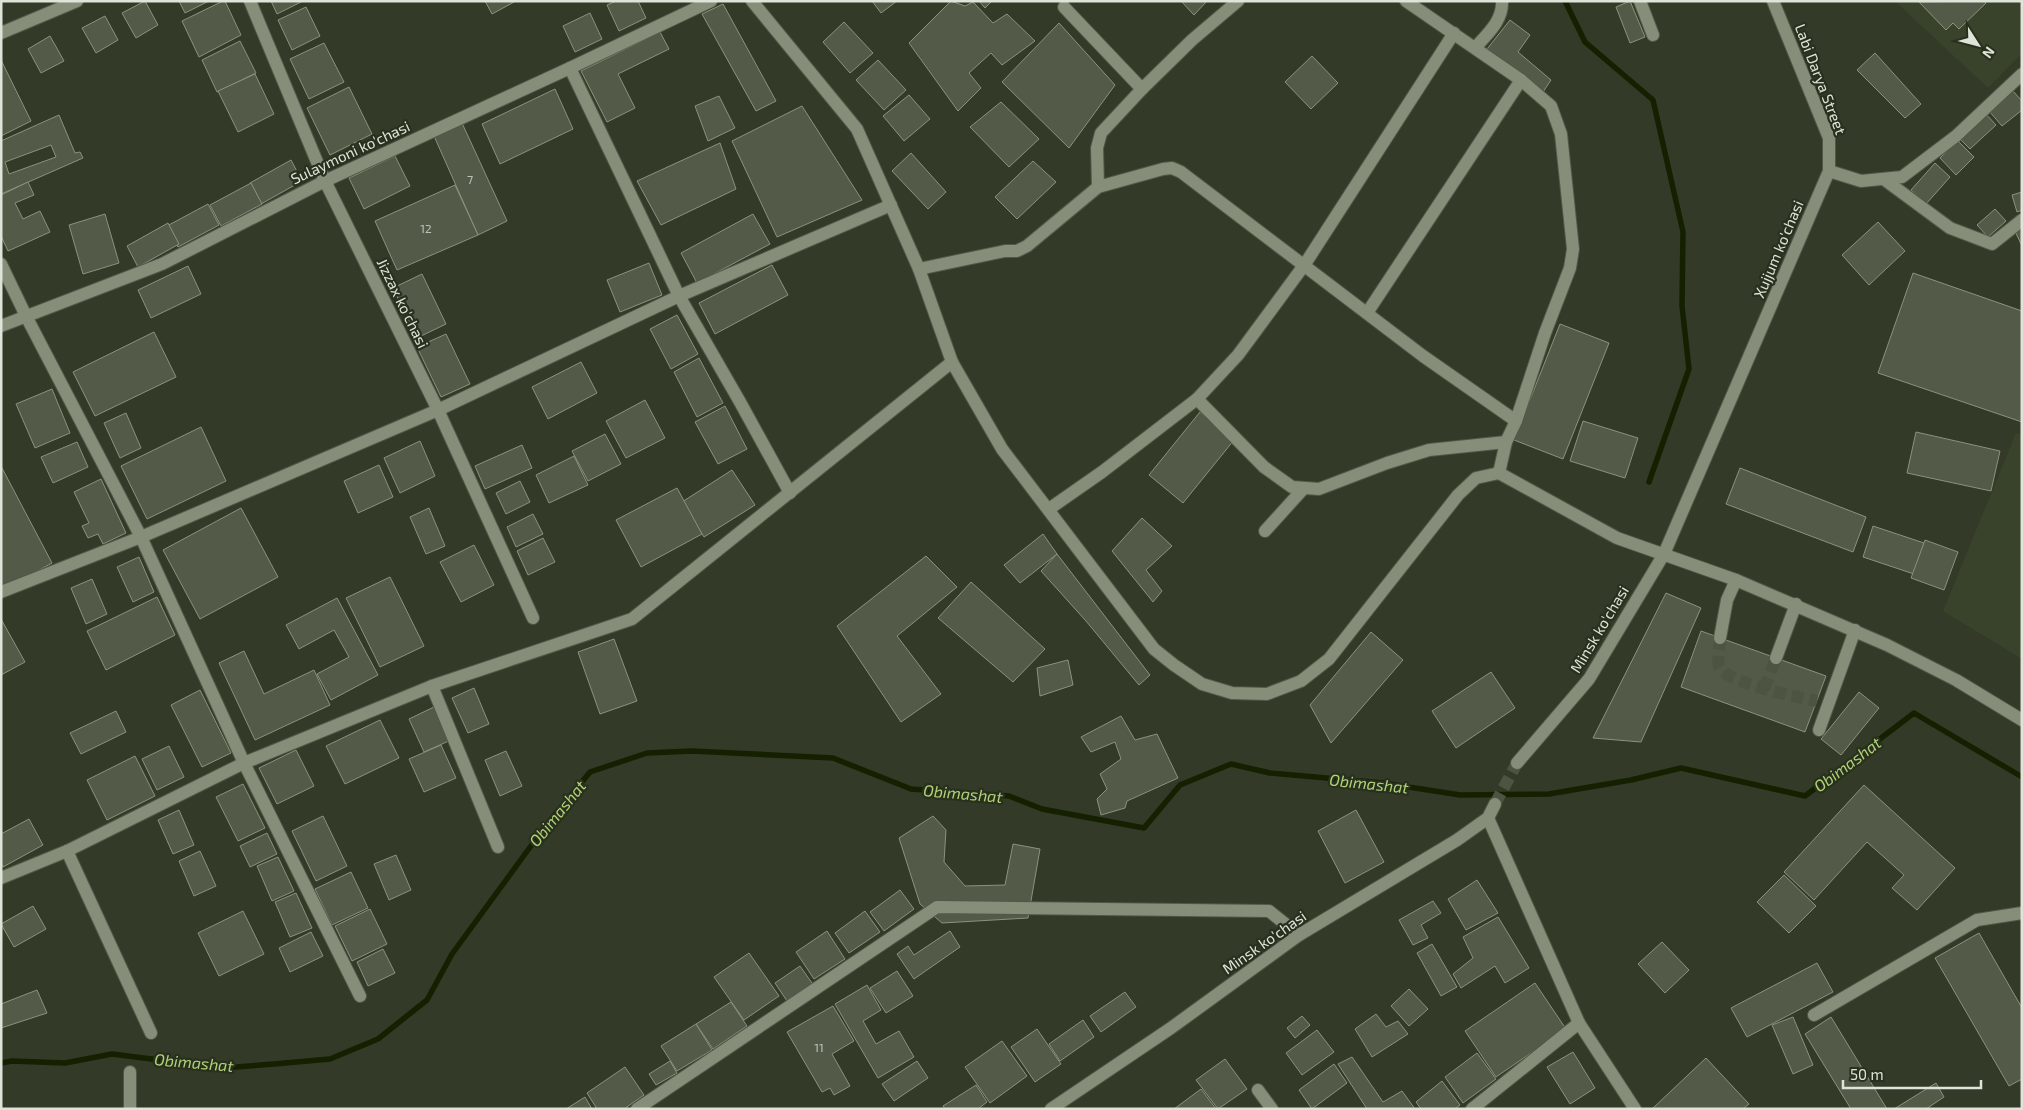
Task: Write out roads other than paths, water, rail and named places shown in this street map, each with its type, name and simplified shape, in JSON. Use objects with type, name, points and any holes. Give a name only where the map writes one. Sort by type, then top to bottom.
[{"type":"street","points":[[1,33],[77,1]]},
{"type":"street","name":"Jizzax ko'chasi","points":[[250,1],[325,180],[438,410],[533,618]]},
{"type":"street","name":"Sulaymoni ko'chasi","points":[[1,326],[162,264],[325,180],[711,1]]},
{"type":"street","points":[[752,1],[857,129],[919,269],[952,362],[1002,449],[1154,649],[1174,666],[1202,684],[1232,694],[1267,694],[1302,681],[1329,659],[1458,495],[1476,478],[1499,473],[1617,538],[1736,580],[1855,630],[1956,680],[2022,720]]},
{"type":"street","points":[[1098,187],[1096,148],[1101,133],[1192,40],[1238,1]]},
{"type":"street","points":[[1406,1],[1522,80],[1551,106],[1561,134],[1573,249],[1570,268],[1545,333],[1516,421],[1506,442],[1499,473]]},
{"type":"street","points":[[1475,48],[1496,24],[1502,1]]},
{"type":"street","points":[[1640,1],[1653,35]]},
{"type":"street","name":"Labi Darya Street","points":[[1773,1],[1829,138],[1829,171]]},
{"type":"street","points":[[1064,7],[1142,89]]},
{"type":"street","points":[[1049,509],[1102,472],[1197,399],[1238,355],[1305,264],[1454,33]]},
{"type":"street","points":[[570,68],[679,296],[790,493]]},
{"type":"street","points":[[1829,171],[1861,181],[1902,177],[1948,142],[2022,74]]},
{"type":"street","points":[[1367,313],[1522,80]]},
{"type":"street","points":[[919,269],[1005,251],[1017,251],[1027,246],[1098,187],[1162,169],[1172,168],[1181,172],[1305,264],[1367,313],[1516,421]]},
{"type":"street","name":"Xujjum ko'chasi","points":[[1664,554],[1829,171]]},
{"type":"street","points":[[1885,180],[1950,228],[1992,244],[2022,220]]},
{"type":"street","points":[[1,592],[141,537],[438,410],[679,296],[891,205]]},
{"type":"street","points":[[1,264],[141,537],[244,763],[360,996]]},
{"type":"street","points":[[1,878],[67,851],[244,763],[432,686],[632,620],[952,362]]},
{"type":"street","points":[[1197,399],[1264,467],[1292,487],[1319,488],[1387,462],[1429,450],[1506,442]]},
{"type":"street","points":[[1265,531],[1304,488]]},
{"type":"street","name":"Minsk ko'chasi","points":[[1517,763],[1590,679],[1664,554]]},
{"type":"street","points":[[1720,638],[1727,600],[1736,580]]},
{"type":"street","points":[[1776,658],[1796,604]]},
{"type":"street","points":[[1819,730],[1822,702],[1855,630]]},
{"type":"street","points":[[432,686],[498,847]]},
{"type":"street","name":"Minsk ko'chasi","points":[[1051,1109],[1171,1028],[1299,935],[1457,840],[1488,818],[1495,804]]},
{"type":"street","points":[[1488,818],[1579,1023],[1635,1109]]},
{"type":"street","points":[[67,851],[152,1033]]},
{"type":"street","points":[[637,1109],[938,908],[1269,912],[1299,935]]},
{"type":"street","points":[[1814,1015],[1977,920],[2022,913]]},
{"type":"street","points":[[1472,1109],[1579,1023]]},
{"type":"street","points":[[130,1072],[130,1109]]},
{"type":"street","points":[[1258,1090],[1272,1109]]},
{"type":"waterway","points":[[1565,1],[1585,42],[1653,100],[1683,232],[1682,306],[1689,369],[1649,482]]},
{"type":"waterway","name":"Obimashat","points":[[1,1063],[12,1061],[65,1063],[112,1054],[223,1068],[330,1059],[378,1039],[427,1000],[452,954],[544,828],[590,772],[647,753],[692,751],[833,758],[911,789],[1009,796],[1042,809],[1144,828],[1180,785],[1231,764],[1270,773],[1383,783],[1460,795],[1549,794],[1631,780],[1681,768],[1805,796],[1914,713],[2022,777]]},
{"type":"tunnel","points":[[1720,638],[1718,663],[1724,672],[1747,683],[1779,693],[1817,701]]},
{"type":"tunnel","points":[[1764,689],[1776,658]]},
{"type":"tunnel","points":[[1495,804],[1517,763]]}]
